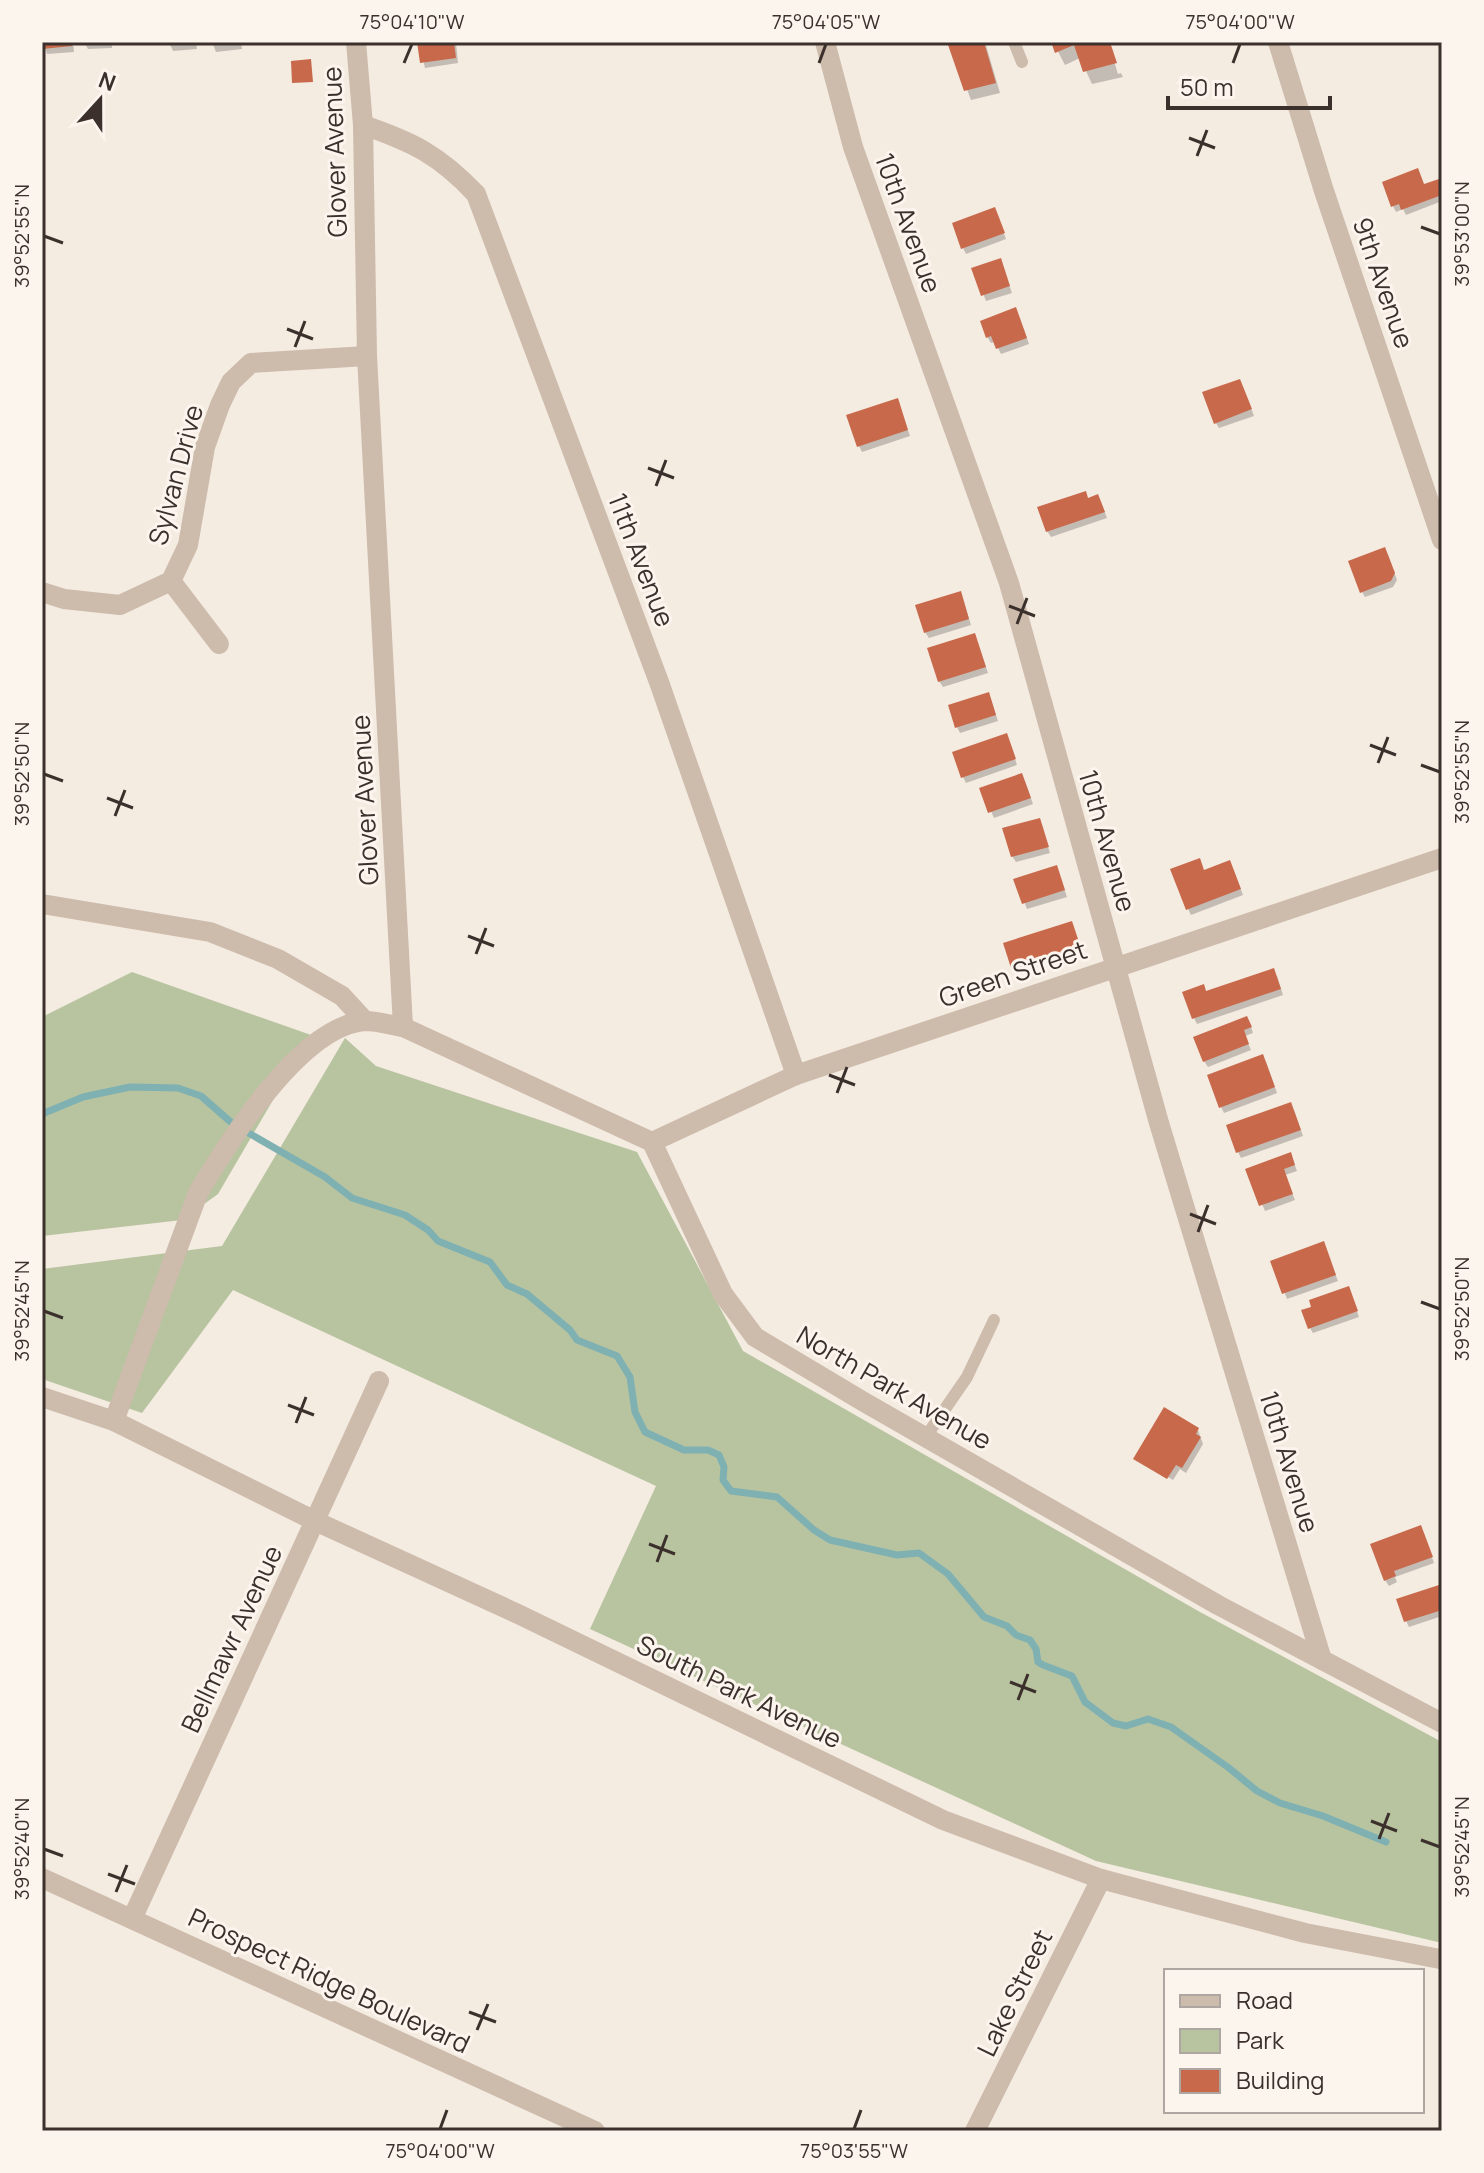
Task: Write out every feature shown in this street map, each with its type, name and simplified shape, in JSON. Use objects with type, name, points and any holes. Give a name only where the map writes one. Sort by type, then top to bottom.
[{"type":"street","name":"Glover Avenue","points":[[356,42],[363,125],[367,356],[403,1027]]},
{"type":"street","name":"10th Avenue","points":[[825,42],[853,147],[1009,583],[1163,1137],[1322,1660]]},
{"type":"street","name":"9th Avenue","points":[[1278,42],[1329,206],[1442,540]]},
{"type":"street","name":"11th Avenue","points":[[363,125],[405,139],[452,169],[476,194],[659,682],[796,1075]]},
{"type":"street","name":"Sylvan Drive","points":[[42,592],[64,599],[120,605],[171,581],[188,545],[205,447],[231,382],[251,363],[367,356]]},
{"type":"street","name":"Sylvan Drive","points":[[171,581],[219,644]]},
{"type":"street","name":"Green Street","points":[[652,1142],[796,1075],[1442,858]]},
{"type":"street","points":[[42,904],[210,932],[278,959],[342,996],[365,1021]]},
{"type":"street","points":[[114,1421],[198,1193],[282,1072],[325,1035],[365,1021],[403,1027],[652,1142]]},
{"type":"street","name":"North Park Avenue","points":[[652,1142],[723,1294],[755,1337],[1218,1605],[1442,1723]]},
{"type":"street","name":"Bellmawr Avenue","points":[[132,1919],[379,1381]]},
{"type":"street","name":"South Park Avenue","points":[[42,1397],[114,1421],[315,1521],[518,1614],[943,1820],[1101,1879],[1305,1933],[1441,1961]]},
{"type":"street","name":"Lake Street","points":[[975,2131],[1101,1879]]},
{"type":"street","name":"Prospect Ridge Boulevard","points":[[44,1884],[132,1919],[595,2131]]},
{"type":"lane","points":[[1014,42],[1022,62]]},
{"type":"lane","points":[[925,1438],[967,1377],[994,1320]]},
{"type":"green space","points":[[132,972],[311,1035],[218,1194],[182,1220],[42,1236],[42,1017]]},
{"type":"green space","points":[[345,1038],[376,1066],[637,1152],[743,1351],[1200,1612],[1442,1742],[1442,1943],[1096,1861],[590,1629],[656,1486],[233,1290],[142,1413],[42,1379],[42,1269],[222,1246]]},
{"type":"building","points":[[42,42],[72,42],[72,46],[42,49]]},
{"type":"building","points":[[417,42],[454,42],[456,58],[420,63]]},
{"type":"building","points":[[947,42],[984,42],[996,83],[964,91]]},
{"type":"building","points":[[1051,42],[1110,42],[1117,63],[1083,72],[1074,45],[1055,53]]},
{"type":"building","points":[[311,59],[313,82],[292,83],[291,61]]},
{"type":"building","points":[[1418,168],[1424,184],[1442,178],[1442,195],[1401,210],[1399,204],[1391,207],[1382,182]]},
{"type":"building","points":[[995,207],[1005,233],[961,249],[952,223]]},
{"type":"building","points":[[1001,258],[1010,286],[981,296],[971,268]]},
{"type":"building","points":[[1016,307],[1027,338],[996,349],[991,336],[986,338],[980,321]]},
{"type":"building","points":[[1240,379],[1252,409],[1214,424],[1202,392]]},
{"type":"building","points":[[898,398],[908,430],[857,447],[846,415]]},
{"type":"building","points":[[1086,491],[1088,498],[1098,494],[1105,512],[1046,532],[1037,507]]},
{"type":"building","points":[[1385,547],[1395,573],[1391,581],[1360,593],[1348,561]]},
{"type":"building","points":[[961,591],[969,619],[924,633],[915,605]]},
{"type":"building","points":[[975,633],[986,667],[938,682],[927,648]]},
{"type":"building","points":[[989,692],[996,715],[955,728],[948,705]]},
{"type":"building","points":[[1007,733],[1016,759],[961,778],[952,752]]},
{"type":"building","points":[[1022,773],[1031,798],[988,813],[979,788]]},
{"type":"building","points":[[1040,818],[1049,847],[1011,857],[1002,828]]},
{"type":"building","points":[[1200,858],[1204,870],[1230,860],[1241,889],[1186,910],[1170,869]]},
{"type":"building","points":[[1057,865],[1065,890],[1022,904],[1013,879]]},
{"type":"building","points":[[1072,921],[1080,945],[1011,968],[1003,943]]},
{"type":"building","points":[[1274,968],[1281,989],[1192,1019],[1182,992],[1204,984],[1206,991]]},
{"type":"building","points":[[1247,1016],[1252,1027],[1244,1030],[1249,1044],[1203,1062],[1193,1037]]},
{"type":"building","points":[[1263,1054],[1275,1087],[1219,1108],[1207,1075]]},
{"type":"building","points":[[1291,1102],[1301,1130],[1236,1153],[1226,1125]]},
{"type":"building","points":[[1291,1152],[1295,1165],[1284,1169],[1293,1194],[1259,1206],[1245,1169]]},
{"type":"building","points":[[1324,1241],[1336,1275],[1282,1294],[1270,1261]]},
{"type":"building","points":[[1349,1286],[1358,1311],[1308,1329],[1301,1310],[1311,1307],[1309,1300]]},
{"type":"building","points":[[1164,1407],[1199,1428],[1196,1434],[1201,1437],[1182,1468],[1176,1465],[1167,1479],[1133,1459]]},
{"type":"building","points":[[1421,1525],[1433,1557],[1394,1571],[1396,1576],[1384,1581],[1370,1544]]},
{"type":"building","points":[[1442,1584],[1442,1610],[1404,1622],[1396,1599]]},
{"type":"waterway","points":[[42,1114],[83,1097],[130,1087],[178,1088],[201,1096],[233,1124],[325,1177],[352,1198],[405,1215],[428,1230],[438,1241],[490,1262],[507,1285],[527,1294],[570,1330],[577,1340],[617,1356],[630,1377],[635,1412],[645,1432],[684,1450],[708,1450],[719,1455],[724,1467],[723,1480],[731,1491],[777,1497],[830,1540],[897,1555],[919,1553],[948,1574],[984,1617],[1030,1640],[1036,1649],[1038,1662],[1072,1676],[1085,1702],[1113,1723],[1126,1726],[1148,1719],[1171,1727],[1257,1791],[1280,1803],[1323,1816],[1386,1842]]}]
